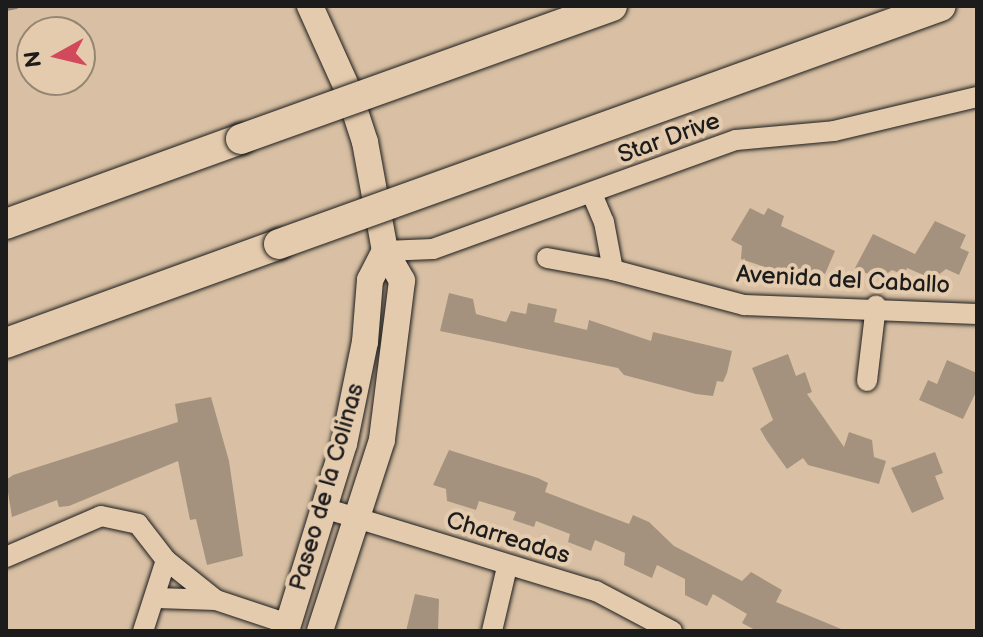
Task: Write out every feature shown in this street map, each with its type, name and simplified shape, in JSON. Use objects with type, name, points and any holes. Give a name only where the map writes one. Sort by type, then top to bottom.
[{"type":"highway","points":[[6,224],[612,6]]},
{"type":"highway","points":[[6,343],[941,6]]},
{"type":"main road","name":"Paseo de la Colinas","points":[[314,15],[365,142],[385,251],[402,281],[399,331],[382,440],[320,631]]},
{"type":"main road","name":"Paseo de la Colinas","points":[[288,629],[358,386],[370,280],[385,251]]},
{"type":"street","name":"Star Drive","points":[[385,251],[433,249],[736,140],[834,131],[977,97]]},
{"type":"street","points":[[592,194],[604,222],[613,270]]},
{"type":"street","name":"Avenida del Caballo","points":[[547,258],[613,270],[744,305],[876,306],[977,314]]},
{"type":"street","points":[[867,381],[876,306]]},
{"type":"street","name":"Charreadas","points":[[324,508],[507,567],[596,591],[672,631]]},
{"type":"street","points":[[6,557],[112,515],[138,524],[160,545],[166,560],[216,600],[288,629]]},
{"type":"street","points":[[143,631],[157,598],[166,560]]},
{"type":"street","points":[[492,631],[507,567]]},
{"type":"street","points":[[157,598],[216,600]]},
{"type":"building","points":[[750,208],[764,215],[768,208],[784,216],[781,226],[835,251],[825,274],[814,269],[801,279],[741,259],[742,246],[731,240]]},
{"type":"building","points":[[935,221],[966,235],[960,248],[969,252],[959,275],[946,269],[933,279],[907,268],[904,275],[892,270],[879,279],[855,268],[873,234],[915,254]]},
{"type":"building","points":[[449,293],[473,299],[476,314],[506,322],[511,311],[526,314],[528,303],[557,309],[554,322],[587,330],[589,320],[651,341],[653,332],[732,351],[727,373],[723,382],[717,381],[713,396],[696,394],[624,375],[618,368],[440,331]]},
{"type":"building","points":[[788,354],[796,376],[805,372],[812,392],[807,394],[844,447],[849,432],[872,440],[874,457],[886,461],[879,484],[808,465],[803,458],[787,469],[767,441],[760,429],[773,420],[752,368]]},
{"type":"building","points":[[947,360],[977,373],[977,390],[963,419],[919,400],[928,380],[937,384]]},
{"type":"building","points":[[211,397],[229,461],[243,556],[207,565],[196,519],[190,520],[178,461],[69,506],[59,507],[57,500],[12,517],[6,480],[13,475],[178,422],[175,404]]},
{"type":"building","points":[[449,450],[538,478],[548,483],[545,492],[629,524],[633,515],[649,522],[674,546],[742,581],[751,572],[782,590],[776,602],[846,631],[757,631],[742,623],[747,614],[713,594],[707,606],[685,595],[685,579],[657,565],[652,578],[624,565],[625,553],[595,540],[591,551],[568,542],[570,534],[536,521],[534,527],[513,520],[516,512],[479,501],[476,510],[447,501],[446,489],[433,485]]},
{"type":"building","points":[[935,452],[943,473],[935,476],[944,499],[912,513],[891,468]]},
{"type":"building","points":[[415,594],[439,599],[438,631],[406,631]]},
{"type":"waterway","points":[[6,8],[16,6]]}]
